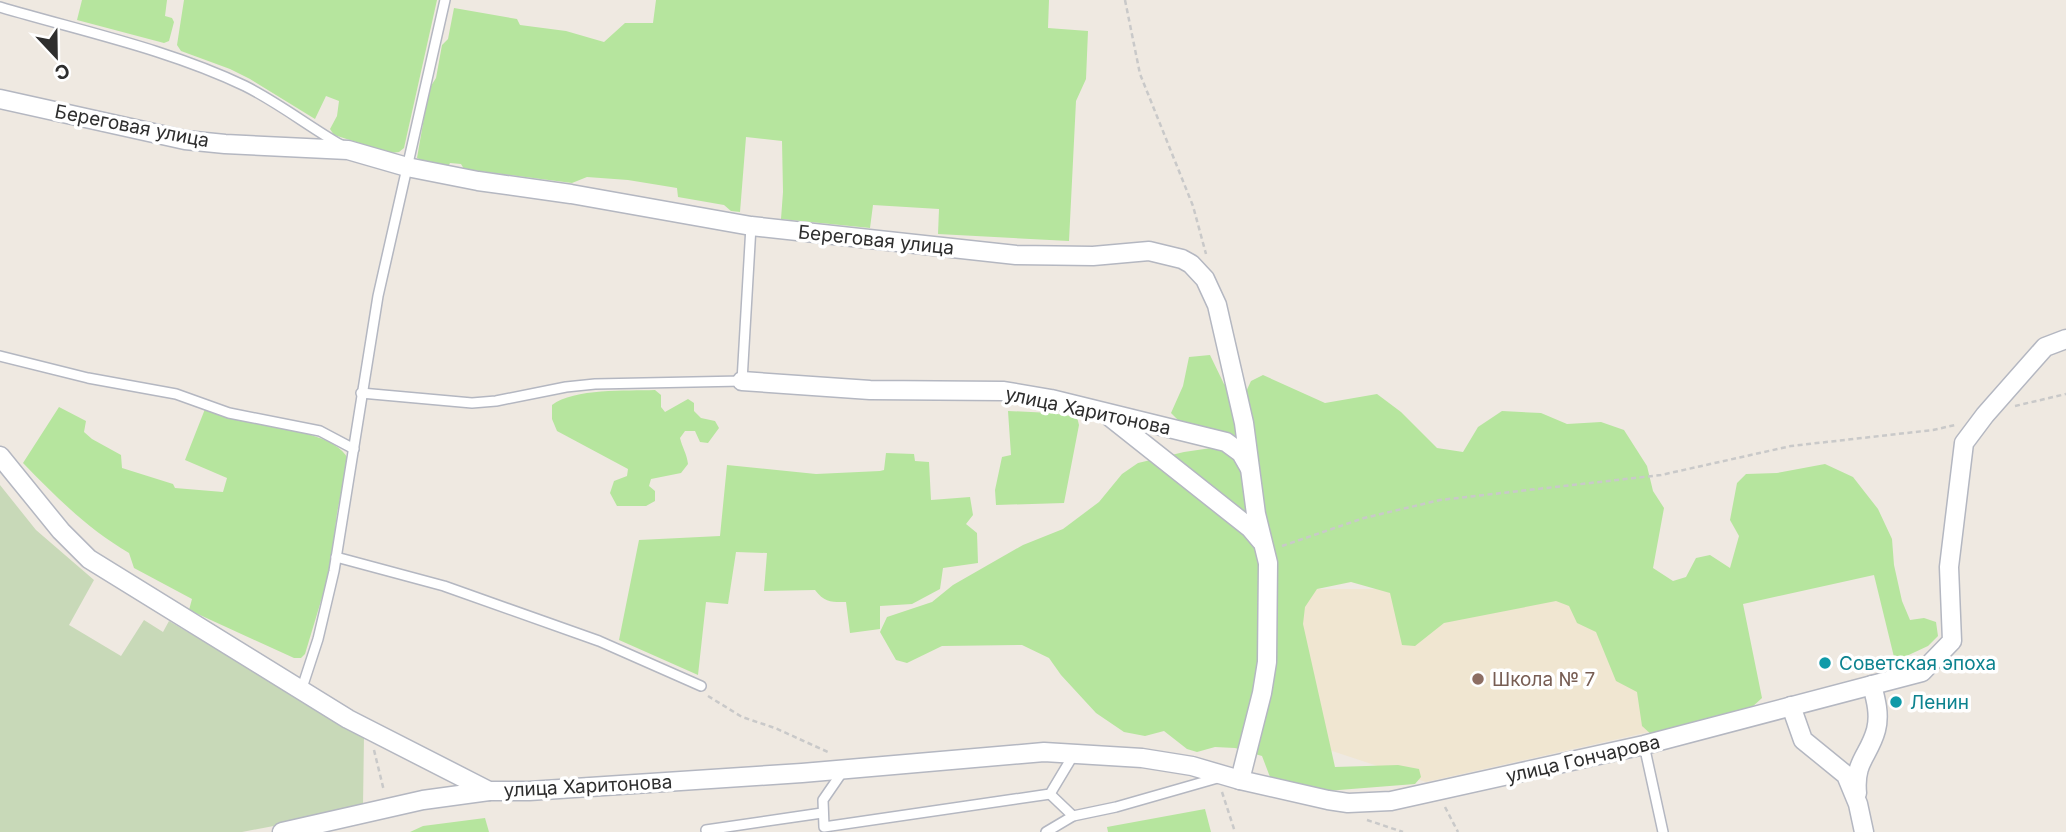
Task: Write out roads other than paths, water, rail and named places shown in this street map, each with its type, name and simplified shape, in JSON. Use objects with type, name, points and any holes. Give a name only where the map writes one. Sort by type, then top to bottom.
[{"type":"street","name":"Береговая улица","points":[[0,99],[185,140],[348,149],[407,167],[478,181],[571,194],[751,226],[1016,255],[1093,256],[1149,251],[1182,259],[1191,264],[1205,279],[1217,305],[1244,423],[1256,514],[1269,575],[1267,662],[1259,705],[1227,778]]},
{"type":"street","name":"улица Гончарова","points":[[1227,778],[1348,803],[1391,801],[1644,745],[1922,672],[1952,641],[1949,567],[1964,443],[2045,347],[2066,339]]},
{"type":"street","name":"улица Харитонова","points":[[742,381],[870,390],[1004,391],[1051,398],[1226,442],[1241,453],[1251,470]]},
{"type":"street","points":[[1105,412],[1250,528],[1264,547]]},
{"type":"street","name":"улица Харитонова","points":[[0,456],[61,531],[89,559],[301,691],[489,790],[530,791],[1024,752],[1142,758],[1192,766],[1227,778]]},
{"type":"street","points":[[1864,832],[1858,804],[1857,771],[1876,733],[1878,718],[1872,685]]},
{"type":"street","points":[[1791,706],[1803,740],[1846,775],[1858,804]]},
{"type":"street","points":[[1824,757],[1838,760],[1848,758],[1869,745]]},
{"type":"street","points":[[282,832],[442,797],[489,790]]},
{"type":"lane","points":[[301,691],[318,639],[336,557],[378,296],[445,0]]},
{"type":"lane","name":"Береговая улица","points":[[0,7],[159,54],[221,76],[276,104],[348,149]]},
{"type":"lane","points":[[361,393],[456,403],[484,403],[558,388],[595,384],[742,381],[751,226]]},
{"type":"lane","points":[[0,356],[88,378],[176,394],[229,413],[297,425],[329,435],[354,449]]},
{"type":"lane","points":[[336,557],[444,586],[586,636],[701,686]]},
{"type":"lane","points":[[1644,745],[1663,832]]},
{"type":"lane","points":[[1050,794],[1074,754]]},
{"type":"lane","points":[[846,768],[826,794],[822,813],[824,827],[1050,794]]},
{"type":"lane","points":[[1046,832],[1073,816],[1227,778]]},
{"type":"lane","points":[[1050,794],[1073,816]]},
{"type":"lane","points":[[706,830],[822,813]]},
{"type":"place","name":"Советская эпоха","points":[[1825,663]]},
{"type":"place","name":"Школа № 7","points":[[1478,679]]},
{"type":"place","name":"Ленин","points":[[1896,702]]}]
